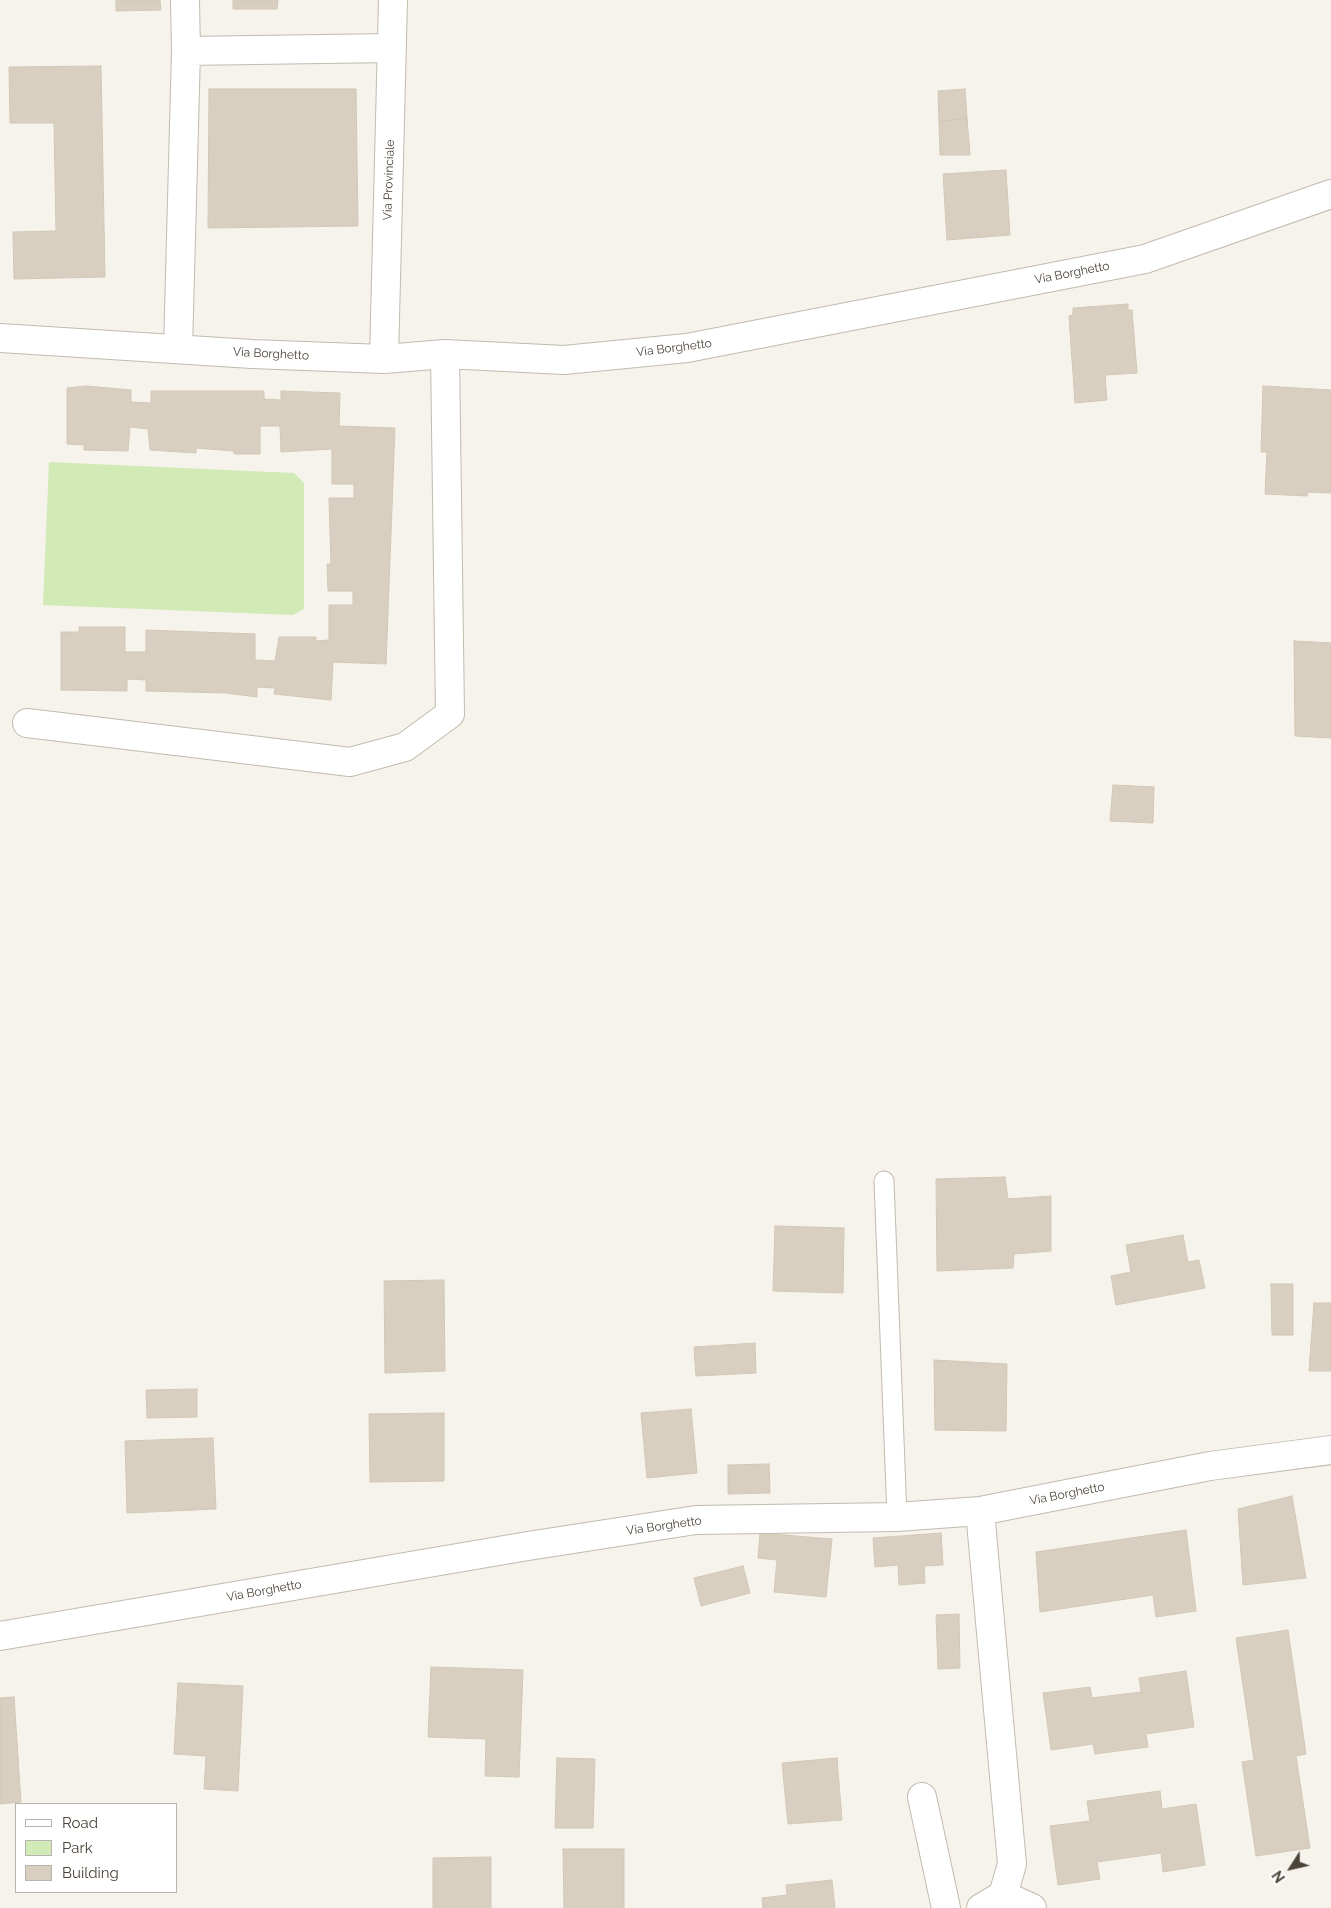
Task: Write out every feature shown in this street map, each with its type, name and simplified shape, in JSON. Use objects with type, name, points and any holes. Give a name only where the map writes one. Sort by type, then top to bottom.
[{"type":"street","points":[[178,349],[186,51],[185,0]]},
{"type":"street","name":"Via Provinciale","points":[[384,359],[393,0]]},
{"type":"street","points":[[186,51],[392,48]]},
{"type":"street","name":"Via Borghetto","points":[[0,338],[384,359],[445,354],[564,360],[687,348],[1145,259],[1331,194]]},
{"type":"street","points":[[27,723],[350,762],[404,748],[450,714],[445,354]]},
{"type":"street","name":"Via Borghetto","points":[[0,1636],[696,1520],[897,1517],[980,1511],[1210,1466],[1331,1450]]},
{"type":"street","points":[[980,1511],[1012,1864],[992,1901],[1032,1908]]},
{"type":"street","points":[[922,1797],[946,1908]]},
{"type":"lane","points":[[884,1181],[897,1517]]},
{"type":"green space","points":[[49,462],[294,473],[304,483],[304,609],[293,615],[43,605]]},
{"type":"building","points":[[116,0],[160,0],[161,10],[116,11]]},
{"type":"building","points":[[233,0],[278,0],[277,9],[233,9]]},
{"type":"building","points":[[101,66],[105,277],[14,279],[13,232],[56,231],[54,123],[10,123],[9,67]]},
{"type":"building","points":[[209,89],[356,89],[358,226],[208,228]]},
{"type":"building","points":[[965,89],[967,118],[939,122],[938,91]]},
{"type":"building","points":[[967,118],[970,155],[940,155],[939,122]]},
{"type":"building","points":[[1006,170],[1010,235],[947,240],[943,174]]},
{"type":"building","points":[[1128,304],[1128,310],[1132,310],[1137,373],[1105,375],[1107,400],[1075,403],[1069,316],[1073,315],[1073,308]]},
{"type":"building","points":[[86,386],[131,390],[131,402],[151,403],[151,391],[264,391],[264,399],[281,400],[281,391],[340,393],[339,426],[395,428],[386,664],[333,662],[331,700],[274,694],[275,688],[257,687],[257,697],[226,693],[146,691],[146,680],[127,679],[127,691],[61,690],[61,632],[79,632],[79,627],[125,627],[125,652],[146,652],[146,630],[255,634],[255,660],[275,661],[279,637],[316,637],[316,641],[329,640],[329,605],[353,605],[353,591],[328,591],[327,564],[331,564],[329,498],[354,498],[354,484],[332,484],[332,449],[281,452],[280,426],[260,426],[260,454],[234,454],[234,451],[196,448],[196,453],[150,450],[148,429],[130,427],[128,451],[84,450],[84,445],[67,444],[67,388]]},
{"type":"building","points":[[1263,386],[1331,390],[1331,493],[1308,492],[1307,496],[1265,494],[1267,452],[1261,452]]},
{"type":"building","points":[[1294,641],[1331,643],[1331,738],[1295,736]]},
{"type":"building","points":[[1113,785],[1154,787],[1153,823],[1110,821]]},
{"type":"building","points":[[1005,1177],[1008,1199],[1051,1196],[1051,1251],[1014,1254],[1013,1268],[937,1271],[936,1179]]},
{"type":"building","points":[[775,1226],[844,1228],[843,1293],[773,1291]]},
{"type":"building","points":[[1183,1235],[1188,1262],[1199,1260],[1205,1288],[1116,1305],[1111,1276],[1131,1272],[1126,1245]]},
{"type":"building","points":[[444,1280],[445,1371],[385,1373],[384,1281]]},
{"type":"building","points":[[1271,1284],[1293,1284],[1293,1335],[1272,1335]]},
{"type":"building","points":[[1314,1303],[1331,1303],[1331,1371],[1309,1371]]},
{"type":"building","points":[[755,1343],[756,1373],[696,1376],[694,1347]]},
{"type":"building","points":[[934,1360],[1007,1364],[1006,1431],[935,1430]]},
{"type":"building","points":[[197,1389],[197,1417],[147,1418],[146,1390]]},
{"type":"building","points":[[691,1409],[697,1473],[647,1478],[641,1413]]},
{"type":"building","points":[[444,1413],[444,1481],[370,1482],[369,1414]]},
{"type":"building","points":[[213,1438],[216,1509],[127,1513],[125,1441]]},
{"type":"building","points":[[769,1464],[770,1493],[728,1494],[728,1465]]},
{"type":"building","points":[[1292,1496],[1306,1578],[1243,1585],[1238,1509]]},
{"type":"building","points":[[1186,1530],[1196,1611],[1156,1617],[1153,1595],[1040,1612],[1036,1552]]},
{"type":"building","points":[[760,1533],[832,1539],[826,1597],[774,1592],[777,1560],[758,1558]]},
{"type":"building","points":[[941,1533],[943,1565],[924,1566],[925,1583],[899,1585],[898,1565],[875,1567],[873,1538]]},
{"type":"building","points":[[743,1566],[750,1593],[701,1606],[694,1578]]},
{"type":"building","points":[[959,1614],[960,1668],[938,1669],[936,1615]]},
{"type":"building","points":[[1288,1630],[1306,1754],[1296,1756],[1310,1848],[1256,1856],[1242,1762],[1254,1760],[1236,1638]]},
{"type":"building","points":[[431,1667],[523,1670],[519,1777],[485,1776],[486,1739],[428,1737]]},
{"type":"building","points":[[1186,1671],[1194,1727],[1146,1734],[1148,1747],[1095,1754],[1093,1744],[1051,1750],[1043,1693],[1090,1687],[1092,1698],[1141,1692],[1139,1678]]},
{"type":"building","points":[[178,1683],[243,1686],[238,1791],[204,1789],[206,1756],[174,1754]]},
{"type":"building","points":[[14,1697],[21,1802],[0,1804],[0,1698]]},
{"type":"building","points":[[557,1758],[595,1759],[593,1828],[555,1828]]},
{"type":"building","points":[[837,1758],[842,1820],[788,1824],[782,1763]]},
{"type":"building","points":[[1160,1791],[1162,1809],[1196,1804],[1205,1865],[1163,1872],[1161,1853],[1097,1862],[1100,1879],[1058,1885],[1050,1826],[1090,1821],[1087,1801]]},
{"type":"building","points":[[563,1849],[624,1849],[624,1908],[564,1908]]},
{"type":"building","points":[[491,1857],[491,1908],[433,1908],[433,1858]]},
{"type":"building","points":[[832,1880],[835,1908],[763,1908],[762,1898],[787,1895],[786,1885]]}]
